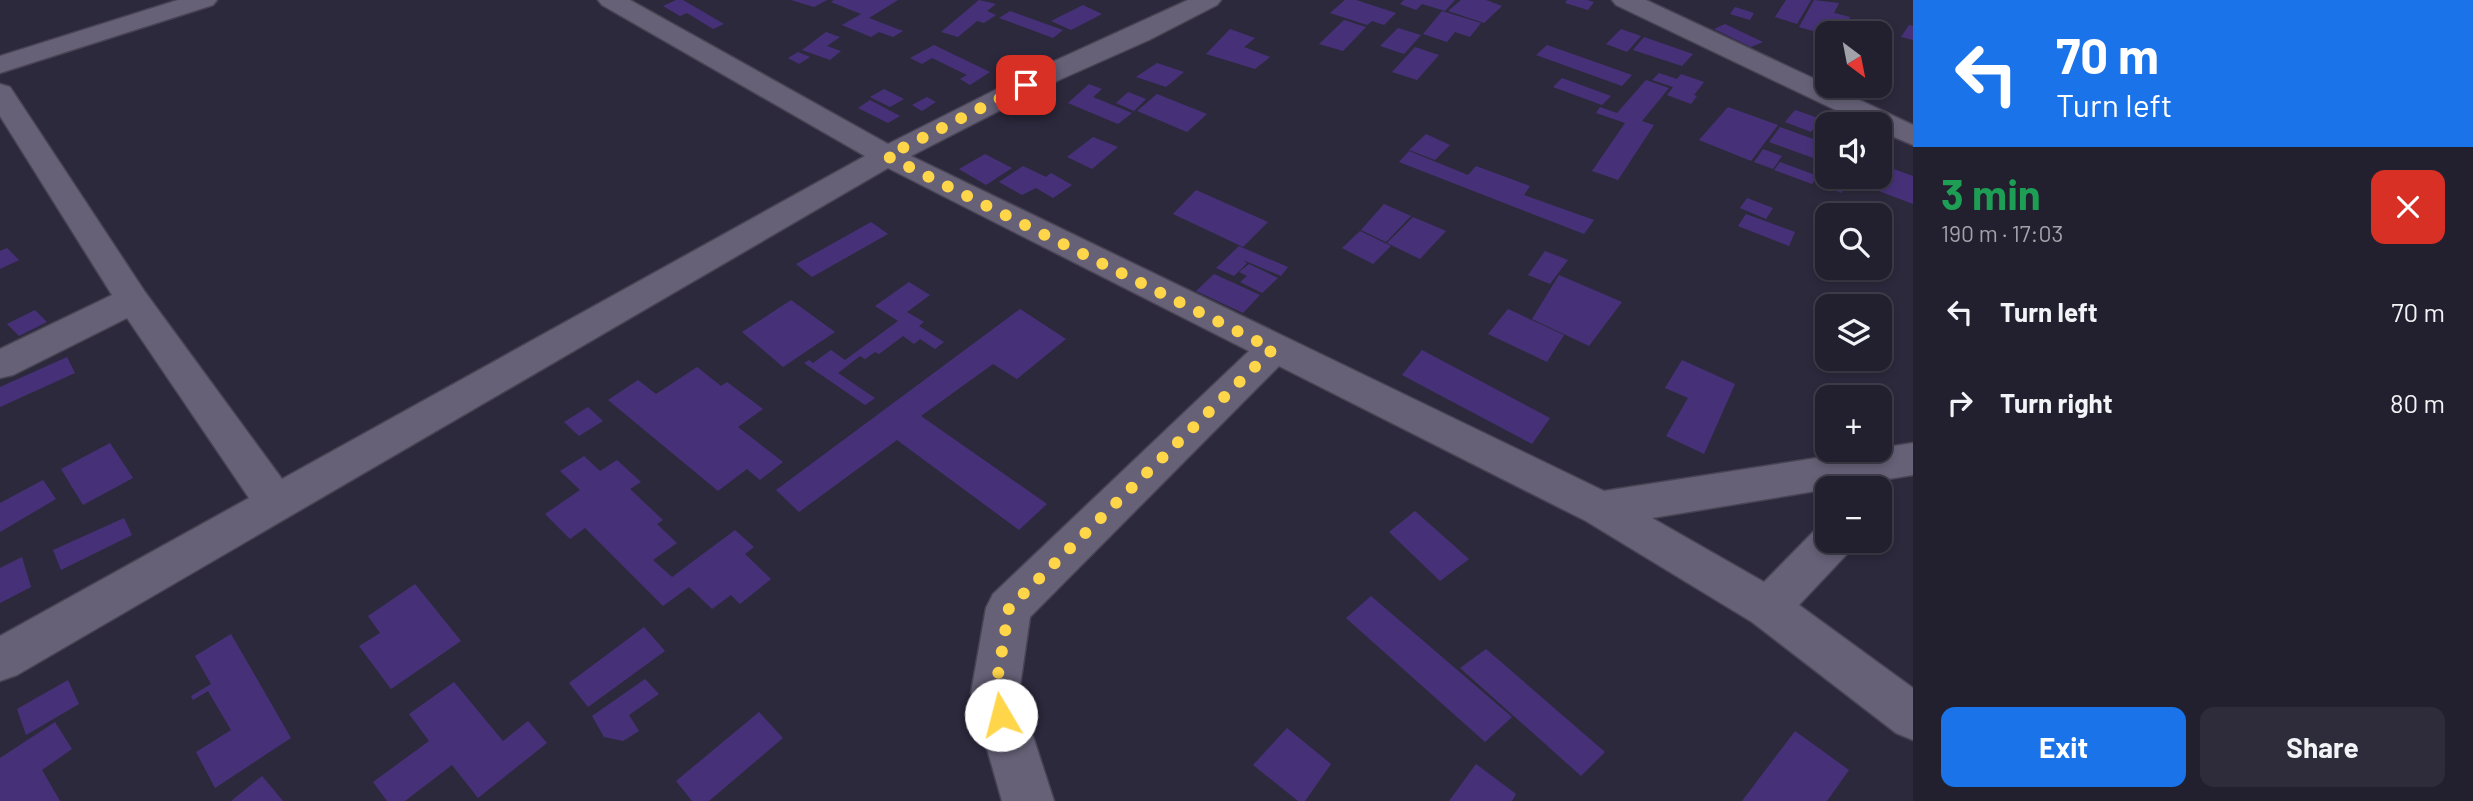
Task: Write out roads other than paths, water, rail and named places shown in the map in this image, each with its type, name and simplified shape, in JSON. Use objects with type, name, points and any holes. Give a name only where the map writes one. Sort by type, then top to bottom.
[{"type":"street","points":[[0,65],[204,0]]},
{"type":"street","points":[[611,0],[887,156],[1601,509],[1768,608],[1913,717]]},
{"type":"street","points":[[0,660],[887,156],[1049,74],[1140,34],[1208,0]]},
{"type":"street","points":[[1625,0],[1913,136]]},
{"type":"street","points":[[0,93],[133,300],[276,504]]},
{"type":"street","points":[[0,365],[133,300]]},
{"type":"street","points":[[1028,801],[995,693],[1009,608],[1273,349]]},
{"type":"street","points":[[1601,509],[1912,458]]},
{"type":"street","points":[[1892,478],[1912,458]]},
{"type":"street","points":[[1768,608],[1821,553]]}]
